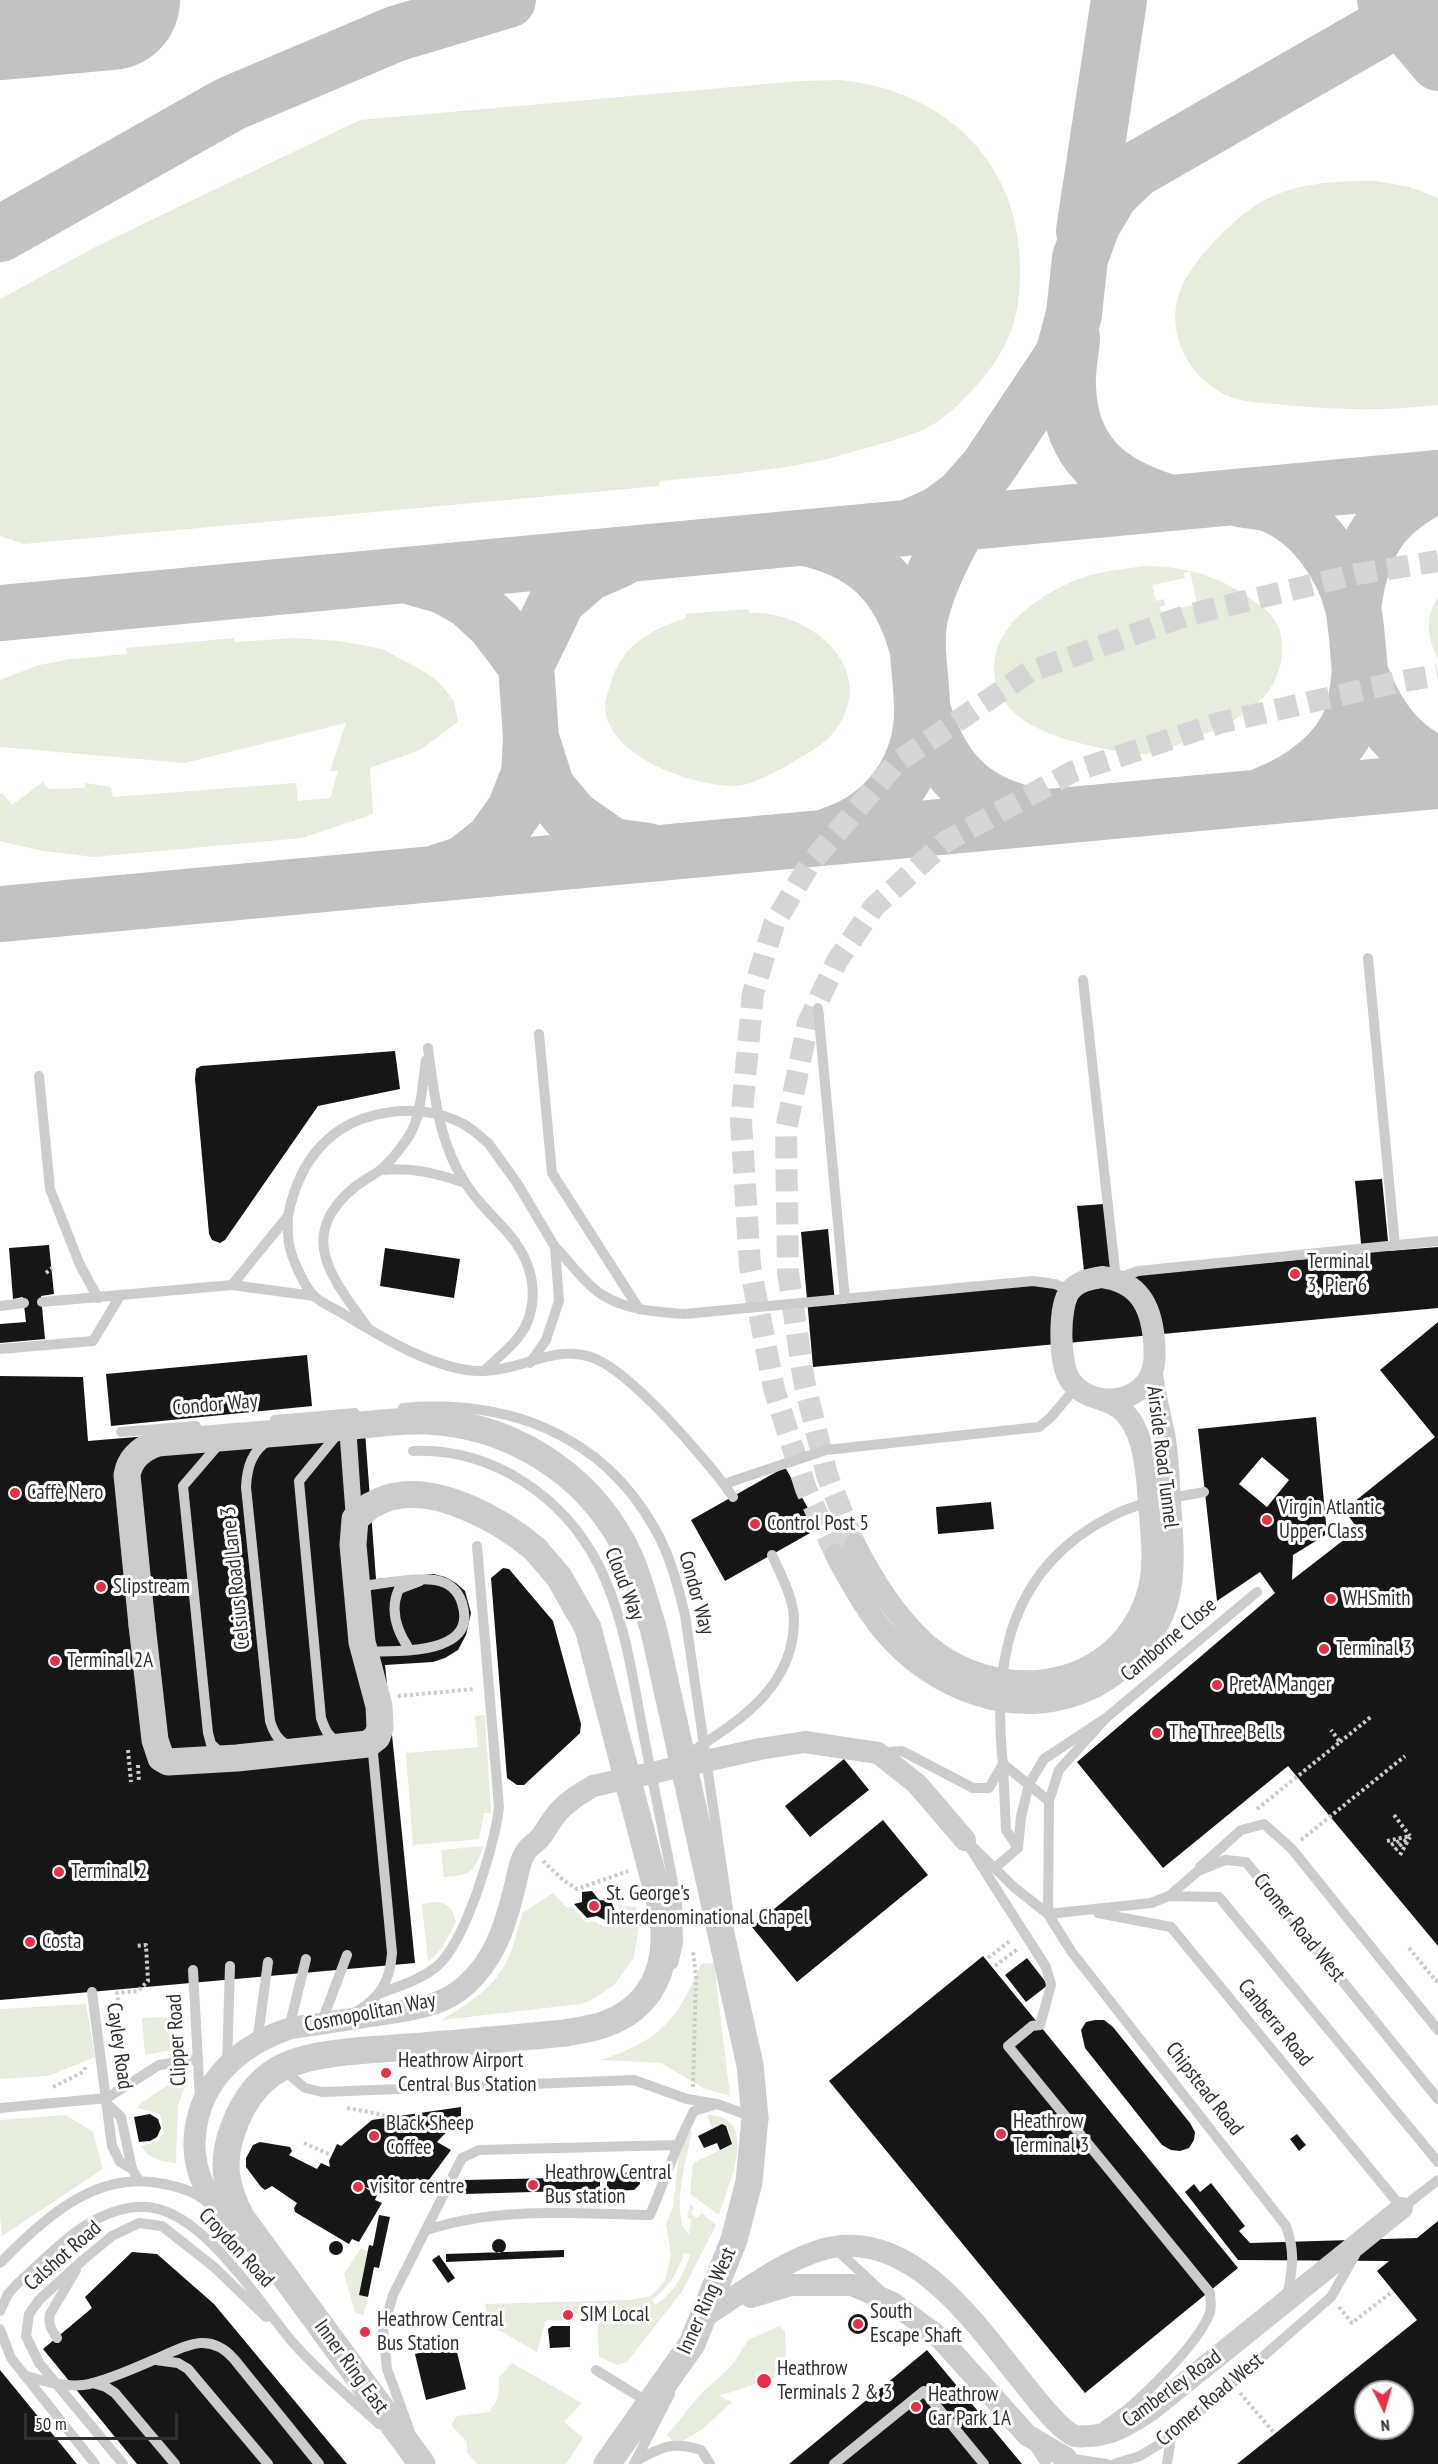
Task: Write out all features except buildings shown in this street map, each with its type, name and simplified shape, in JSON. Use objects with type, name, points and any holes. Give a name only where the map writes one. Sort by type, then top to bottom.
[{"type":"street","points":[[1102,1277],[1116,1279],[1133,1289],[1145,1302],[1152,1318],[1155,1357],[1152,1374],[1144,1386],[1130,1396],[1114,1400],[1097,1398],[1070,1380],[1064,1364],[1061,1321],[1063,1307],[1070,1291],[1084,1280],[1102,1277]]},
{"type":"street","name":"Airside Road Tunnel","points":[[1097,1398],[1117,1406],[1134,1425],[1143,1456],[1152,1541],[1151,1575],[1146,1598],[1135,1624],[1115,1648],[1073,1674],[1046,1681],[1021,1682],[992,1678],[950,1660],[925,1642],[899,1616],[871,1575],[846,1550],[853,1586],[882,1629],[911,1658],[939,1678],[987,1699],[1020,1704],[1049,1702],[1081,1694],[1109,1680],[1130,1663],[1153,1635],[1167,1604],[1172,1578],[1173,1540],[1165,1441],[1152,1374]]},
{"type":"street","name":"Inner Ring West","points":[[237,1758],[177,1764],[161,1758],[156,1750],[127,1484],[132,1460],[146,1448],[156,1443],[214,1432],[338,1423],[439,1421],[474,1427],[536,1452],[562,1470],[590,1496],[616,1532],[636,1574],[654,1631],[750,2065],[755,2118],[749,2182],[734,2240],[692,2344],[606,2464]]},
{"type":"street","name":"Inner Ring East","points":[[353,1545],[355,1519],[360,1512],[385,1499],[412,1494],[457,1504],[512,1529],[535,1549],[558,1577],[588,1628],[660,1903],[665,1940],[663,1959],[654,1983],[634,2009],[617,2019],[564,2033],[371,2050],[303,2060],[281,2068],[263,2080],[240,2110],[226,2152],[226,2174],[230,2196],[241,2217],[279,2271],[422,2464]]},
{"type":"street","points":[[237,1758],[355,1746],[368,1744],[377,1737],[380,1728],[379,1706],[365,1653],[353,1545]]},
{"type":"street","name":"Cosmopolitan Way","points":[[279,2271],[220,2214],[200,2180],[194,2155],[195,2131],[200,2109],[213,2081],[241,2052],[289,2029],[407,2011],[435,2004],[456,1993],[472,1980],[497,1947],[519,1867],[528,1846],[537,1840],[561,1809],[593,1786],[760,1749],[806,1742],[878,1753],[917,1784],[965,1840]]},
{"type":"street","name":"Camberley Road","points":[[1088,2436],[1102,2435],[1126,2426],[1151,2410],[1402,2208]]},
{"type":"street","points":[[702,2318],[804,2256],[834,2247],[863,2247],[926,2274],[951,2296],[1054,2420],[1076,2436],[1088,2436]]},
{"type":"street","points":[[702,2318],[760,2293],[791,2285],[852,2285],[893,2303],[939,2337],[1027,2435],[1061,2462]]},
{"type":"lane","points":[[1368,958],[1395,1245]]},
{"type":"lane","points":[[1083,980],[1116,1279],[1138,1271],[1438,1241]]},
{"type":"lane","points":[[818,1008],[845,1299]]},
{"type":"lane","points":[[539,1034],[552,1173],[639,1309]]},
{"type":"lane","points":[[371,1331],[329,1271],[324,1240],[334,1209],[346,1194],[380,1170],[399,1151],[415,1123],[428,1048],[443,1132],[465,1183],[527,1260],[531,1278],[532,1298],[527,1323],[514,1342],[483,1371]]},
{"type":"lane","points":[[39,1076],[50,1189],[80,1265],[98,1298]]},
{"type":"lane","points":[[314,1296],[289,1246],[288,1216],[292,1196],[301,1176],[321,1145],[334,1134],[379,1113],[404,1111],[430,1113],[454,1120],[474,1131],[489,1144],[517,1182],[555,1247],[598,1292],[639,1309],[684,1314],[1033,1281],[1055,1284],[1070,1291]]},
{"type":"lane","points":[[380,1170],[397,1168],[422,1170],[465,1183]]},
{"type":"lane","points":[[232,1285],[288,1216]]},
{"type":"lane","points":[[530,1363],[546,1340],[559,1301],[555,1247]]},
{"type":"lane","points":[[42,1302],[232,1285],[314,1296],[405,1349],[453,1366],[483,1371],[530,1363],[549,1354],[566,1353],[591,1357],[609,1366],[654,1405],[733,1497]]},
{"type":"lane","points":[[0,1349],[93,1341],[120,1296]]},
{"type":"lane","points":[[0,1306],[24,1303]]},
{"type":"lane","points":[[724,1484],[826,1450],[1039,1426],[1051,1418],[1077,1386]]},
{"type":"lane","name":"Condor Way","points":[[390,1410],[445,1406],[480,1409],[519,1417],[566,1436],[603,1462],[633,1494],[656,1530],[675,1575],[685,1615],[750,2065]]},
{"type":"lane","name":"Condor Way","points":[[263,1421],[338,1423],[370,1411]]},
{"type":"lane","points":[[338,1423],[353,1545]]},
{"type":"lane","points":[[338,1423],[299,1481],[321,1718],[331,1738],[341,1744],[355,1746]]},
{"type":"lane","points":[[338,1423],[392,1953],[391,1971],[378,1994],[344,2020]]},
{"type":"lane","name":"Celsius Road Lane 3","points":[[305,1751],[281,1742],[273,1732],[270,1721],[246,1487],[247,1469],[253,1455],[263,1443],[278,1436],[338,1423]]},
{"type":"lane","name":"Condor Way","points":[[121,1432],[214,1432]]},
{"type":"lane","points":[[214,1432],[183,1486],[208,1733],[211,1744],[218,1752],[237,1758]]},
{"type":"lane","name":"Cloud Way","points":[[413,1451],[459,1454],[486,1462],[514,1475],[538,1491],[556,1507],[588,1546],[609,1588],[620,1625],[665,1841],[679,1921],[678,1943],[674,1964],[663,1985],[648,2005],[619,2024],[564,2033]]},
{"type":"lane","points":[[996,1867],[1018,1848],[1006,1830],[999,1697],[1010,1632],[1024,1600],[1046,1568],[1074,1539],[1113,1515],[1155,1501],[1204,1492]]},
{"type":"lane","points":[[378,1994],[411,1982],[436,1967],[454,1948],[465,1925],[496,1831],[499,1807],[477,1546]]},
{"type":"lane","points":[[664,1771],[743,1719],[776,1684],[791,1653],[794,1619],[787,1589],[772,1555]]},
{"type":"lane","points":[[357,1587],[435,1580],[451,1586],[461,1600],[463,1617],[458,1635],[450,1642],[434,1647],[365,1653]]},
{"type":"lane","points":[[410,1649],[397,1626],[395,1597],[399,1589],[420,1581]]},
{"type":"lane","name":"Camborne Close","points":[[1018,1848],[1021,1817],[1029,1784],[1044,1759],[1106,1718],[1257,1592]]},
{"type":"lane","name":"Camborne Close","points":[[1048,1914],[1049,1801],[1059,1770],[1106,1718]]},
{"type":"lane","points":[[878,1753],[902,1751],[973,1788],[989,1788],[1003,1764]]},
{"type":"lane","points":[[1003,1764],[1049,1801]]},
{"type":"lane","points":[[1169,1896],[1241,1830],[1264,1824],[1291,1848],[1438,2030]]},
{"type":"lane","points":[[965,1840],[996,1867],[1015,1888],[1048,1914],[1088,1911]]},
{"type":"lane","points":[[965,1840],[1046,1967],[1051,1985],[1040,2025],[1032,2026],[1008,2046],[1210,2293],[1211,2310],[1195,2339],[1141,2397],[1114,2420],[1088,2436]]},
{"type":"lane","name":"Cromer Road West","points":[[1088,1911],[1151,1904],[1169,1896],[1198,1870],[1225,1860],[1246,1862],[1438,2100]]},
{"type":"lane","points":[[1169,1896],[1219,1897],[1438,2162]]},
{"type":"lane","name":"Canberra Road","points":[[1088,1911],[1171,1927],[1402,2208]]},
{"type":"lane","name":"Chipstead Road","points":[[1048,1914],[1071,1951],[1286,2226],[1292,2243],[1294,2259],[1286,2301]]},
{"type":"lane","points":[[321,2024],[347,1955]]},
{"type":"lane","points":[[289,2029],[306,1959]]},
{"type":"lane","points":[[257,2043],[268,1962]]},
{"type":"lane","points":[[227,2065],[230,1966]]},
{"type":"lane","name":"Clipper Road","points":[[193,1970],[200,2109]]},
{"type":"lane","name":"Cayley Road","points":[[92,1992],[112,2146],[120,2162],[135,2174]]},
{"type":"lane","points":[[0,2108],[107,2102],[159,2065],[198,2059]]},
{"type":"lane","points":[[281,2068],[305,2088],[322,2092],[634,2080],[687,2099],[717,2104],[755,2118]]},
{"type":"lane","points":[[427,2230],[454,2221],[483,2216],[650,2215],[663,2186],[676,2145],[694,2111],[717,2104]]},
{"type":"lane","points":[[422,2464],[387,2369],[383,2330],[393,2295],[462,2158],[479,2150],[676,2145]]},
{"type":"lane","points":[[0,2263],[33,2230],[60,2208],[86,2194],[135,2174],[199,2195],[220,2214]]},
{"type":"lane","points":[[1402,2208],[1438,2180]]},
{"type":"lane","name":"Croydon Road","points":[[0,2311],[8,2294],[17,2284],[94,2219],[114,2211],[138,2206],[161,2209],[177,2215],[192,2225],[218,2252],[296,2347],[422,2464]]},
{"type":"lane","name":"Calshot Road","points":[[123,2464],[39,2363],[26,2336],[29,2314],[40,2299],[112,2236],[139,2223],[162,2226],[214,2267],[296,2347]]},
{"type":"lane","name":"Cromer Road West","points":[[1114,2464],[1140,2456],[1171,2437],[1331,2297],[1364,2239]]},
{"type":"lane","points":[[834,2247],[893,2303]]},
{"type":"lane","points":[[57,2338],[51,2330],[50,2314],[82,2260]]},
{"type":"lane","points":[[0,2329],[6,2349],[24,2375],[95,2464]]},
{"type":"lane","points":[[24,2375],[35,2379],[78,2385],[93,2383],[156,2360],[189,2344],[218,2345],[227,2352],[319,2464]]},
{"type":"lane","points":[[635,2463],[664,2407],[692,2344]]},
{"type":"lane","points":[[156,2360],[178,2363],[188,2369],[268,2464]]},
{"type":"lane","points":[[596,2370],[651,2404]]},
{"type":"lane","points":[[93,2383],[115,2393],[175,2464]]},
{"type":"lane","points":[[834,2464],[924,2391],[984,2464]]},
{"type":"lane","points":[[1167,2464],[1171,2437]]},
{"type":"lane","points":[[635,2463],[663,2446],[684,2445],[701,2450],[710,2464]]},
{"type":"lane","points":[[1061,2462],[1107,2464]]},
{"type":"path","points":[[46,1273],[52,1268]]},
{"type":"path","points":[[395,1703],[394,1697],[478,1689],[479,1699],[490,1698]]},
{"type":"path","points":[[1255,1811],[1372,1716]]},
{"type":"path","points":[[1331,1730],[1340,1742]]},
{"type":"path","points":[[134,1749],[137,1782]]},
{"type":"path","points":[[128,1750],[131,1782]]},
{"type":"path","points":[[1291,1848],[1405,1756]]},
{"type":"path","points":[[1394,1815],[1410,1836]]},
{"type":"path","points":[[1389,1843],[1410,1836]]},
{"type":"path","points":[[1395,1850],[1410,1836]]},
{"type":"path","points":[[1400,1855],[1410,1836]]},
{"type":"path","points":[[528,1846],[563,1880],[577,1888]]},
{"type":"path","points":[[988,1958],[1026,1935]]},
{"type":"path","points":[[995,1966],[1026,1935]]},
{"type":"path","points":[[1408,1948],[1437,1981]]},
{"type":"path","points":[[345,2107],[390,2116]]},
{"type":"path","points":[[304,2143],[331,2155]]},
{"type":"path","points":[[1331,2297],[1352,2324],[1393,2291]]},
{"type":"path","points":[[1232,2384],[1275,2434]]},
{"type":"green space","points":[[839,80],[876,86],[910,98],[941,114],[967,136],[989,162],[1005,192],[1016,226],[1020,282],[1012,329],[999,356],[973,390],[934,424],[903,437],[824,460],[759,471],[660,481],[659,486],[24,544],[0,536],[0,299],[97,246],[360,120],[800,81]]},
{"type":"green space","points":[[1376,181],[1410,187],[1438,198],[1438,405],[1342,409],[1254,402],[1226,395],[1199,376],[1189,363],[1177,333],[1175,316],[1177,300],[1189,273],[1223,232],[1253,207],[1282,192],[1328,183]]},
{"type":"green space","points":[[1147,566],[1186,570],[1198,573],[1210,577],[1234,588],[1262,606],[1270,614],[1281,634],[1282,657],[1275,679],[1263,698],[1237,719],[1195,738],[1146,754],[1094,747],[1065,739],[1035,727],[1009,708],[998,690],[994,671],[996,653],[1003,636],[1013,622],[1042,598],[1076,580],[1102,572]],"holes":[[[1190,571],[1197,604],[1161,612],[1160,607],[1165,605],[1164,599],[1156,601],[1152,585],[1185,578],[1184,573]]]},
{"type":"green space","points":[[1438,597],[1438,659],[1430,635],[1429,620]]},
{"type":"green space","points":[[748,609],[750,613],[772,614],[813,631],[830,645],[843,662],[849,682],[848,703],[835,731],[818,746],[787,765],[765,777],[735,786],[697,781],[675,774],[636,754],[620,740],[609,724],[605,706],[612,679],[624,656],[651,633],[686,618],[686,614]]},
{"type":"green space","points":[[234,638],[235,642],[294,638],[340,641],[382,649],[439,682],[454,701],[458,722],[420,750],[370,768],[373,814],[302,838],[94,857],[43,851],[0,841],[0,794],[2,793],[12,805],[43,782],[49,789],[85,788],[85,783],[111,787],[113,797],[296,783],[298,801],[330,798],[338,771],[330,771],[346,723],[185,763],[0,747],[0,680],[39,665],[71,659],[127,654],[126,648]]},
{"type":"green space","points":[[485,1715],[491,1813],[484,1813],[479,1839],[413,1845],[406,1753],[478,1747],[475,1716]]},
{"type":"green space","points":[[484,1846],[471,1871],[444,1877],[441,1850]]},
{"type":"green space","points":[[553,1893],[567,1908],[572,1906],[586,1923],[594,1921],[603,1926],[614,1924],[620,1914],[618,1905],[636,1907],[639,1924],[634,1957],[615,1984],[595,1998],[581,2004],[442,2020],[475,1998],[497,1977],[511,1951],[522,1913]]},
{"type":"green space","points":[[434,1902],[449,1907],[456,1922],[442,1948],[428,1962],[422,1904]]},
{"type":"green space","points":[[714,1963],[730,2096],[703,2088],[661,2063],[602,2060],[639,2044],[665,2026],[684,2000],[701,1964]]},
{"type":"green space","points":[[86,2004],[95,2057],[48,2076],[0,2079],[0,2009]]},
{"type":"green space","points":[[165,2017],[175,2026],[177,2049],[145,2055],[142,2018]]},
{"type":"green space","points":[[175,2080],[185,2086],[178,2106],[176,2163],[156,2159],[145,2151],[142,2146],[157,2141],[164,2133],[160,2114],[138,2108],[141,2103]]},
{"type":"green space","points":[[66,2115],[93,2132],[103,2169],[2,2236],[0,2120]]},
{"type":"green space","points":[[707,2115],[724,2118],[733,2126],[737,2139],[734,2170],[719,2215],[690,2194],[695,2162],[732,2144],[726,2126],[722,2124],[712,2128]]},
{"type":"green space","points":[[689,2130],[692,2132],[680,2201],[683,2226],[689,2234],[691,2220],[687,2217],[690,2204],[694,2207],[691,2214],[697,2218],[702,2213],[716,2225],[683,2290],[627,2362],[618,2365],[599,2357],[597,2315],[571,2314],[570,2321],[546,2320],[537,2352],[483,2321],[488,2317],[485,2304],[629,2300],[651,2296],[665,2281],[671,2255],[666,2224],[673,2207],[679,2155]],"holes":[[[684,2253],[690,2255],[677,2283],[668,2295],[655,2305],[652,2300],[672,2279]]]},
{"type":"green space","points":[[361,2248],[368,2251],[359,2295],[368,2297],[362,2315],[355,2312],[344,2274]]},
{"type":"green space","points":[[779,2326],[785,2331],[786,2366],[777,2377],[719,2396],[732,2402],[703,2429],[676,2445],[667,2435],[700,2395],[733,2364],[748,2340]]},
{"type":"green space","points":[[512,2363],[582,2403],[564,2422],[583,2438],[566,2464],[477,2464],[467,2452],[467,2442],[451,2425],[457,2416],[490,2412],[498,2397],[499,2377]]},
{"type":"taxiway","points":[[0,234],[230,104],[395,34],[508,0]]},
{"type":"taxiway","points":[[1084,231],[1119,0]]},
{"type":"taxiway","points":[[1385,0],[1438,63]]},
{"type":"taxiway","points":[[912,526],[939,514],[962,497],[987,469],[1063,355],[1074,314],[1080,258],[1093,223],[1111,193],[1135,170],[1431,0]]},
{"type":"taxiway","points":[[1072,338],[1068,379],[1070,409],[1076,430],[1085,448],[1097,463],[1129,487],[1171,503]]},
{"type":"taxiway","points":[[0,613],[1438,478]]},
{"type":"taxiway","points":[[1353,608],[1362,567],[1377,533],[1401,507],[1438,485]]},
{"type":"taxiway","points":[[831,835],[869,816],[898,787],[908,769],[921,730],[922,696],[918,640],[920,617],[936,570],[974,496]]},
{"type":"taxiway","points":[[1240,499],[1268,504],[1301,522],[1334,561],[1353,607],[1360,672]]},
{"type":"taxiway","points":[[805,538],[847,552],[864,562],[878,575],[891,589],[901,606],[917,647]]},
{"type":"taxiway","points":[[526,665],[558,599],[588,573],[620,559]]},
{"type":"taxiway","points":[[409,576],[444,586],[469,600],[495,624],[526,665],[531,738],[547,788],[572,818],[612,846],[648,851]]},
{"type":"taxiway","points":[[1264,795],[1305,774],[1318,764],[1339,741],[1353,714],[1360,672],[1372,701],[1389,727],[1410,748],[1438,764]]},
{"type":"taxiway","points":[[922,707],[938,748],[961,780],[976,793],[993,803],[1036,816]]},
{"type":"taxiway","points":[[441,871],[464,864],[493,841],[515,810],[529,774],[531,738]]},
{"type":"taxiway","points":[[0,914],[1438,781]]},
{"type":"runway","points":[[0,10],[110,0]]},
{"type":"tunnel","points":[[836,1555],[806,1489],[774,1389],[750,1266],[741,1122],[753,993],[774,924],[809,865],[896,763],[1029,672],[1188,615],[1357,574],[1438,561]]},
{"type":"tunnel","points":[[855,1545],[827,1475],[804,1381],[788,1272],[786,1129],[808,1023],[837,961],[874,907],[945,842],[1072,772],[1219,723],[1393,683],[1438,675]]},
{"type":"place","name":"Terminal 3, Pier 6","points":[[1295,1274]]},
{"type":"place","name":"Caffè Nero","points":[[15,1493]]},
{"type":"place","name":"Virgin Atlantic Upper Class","points":[[1267,1520]]},
{"type":"place","name":"Control Post 5","points":[[755,1524]]},
{"type":"place","name":"Slipstream","points":[[101,1587]]},
{"type":"place","name":"WHSmith","points":[[1331,1599]]},
{"type":"place","name":"Terminal 3","points":[[1324,1649]]},
{"type":"place","name":"Terminal 2A","points":[[55,1661]]},
{"type":"place","name":"Pret A Manger","points":[[1217,1685]]},
{"type":"place","name":"The Three Bells","points":[[1157,1733]]},
{"type":"place","name":"Terminal 2","points":[[59,1872]]},
{"type":"place","name":"St. George's Interdenominational Chapel","points":[[594,1906]]},
{"type":"place","name":"Costa","points":[[30,1942]]},
{"type":"place","name":"Heathrow Airport Central Bus Station","points":[[386,2073]]},
{"type":"place","name":"Heathrow Terminal 3","points":[[1001,2134]]},
{"type":"place","name":"Black Sheep Coffee","points":[[374,2136]]},
{"type":"place","name":"Heathrow Central Bus station","points":[[533,2185]]},
{"type":"place","name":"visitor centre","points":[[358,2187]]},
{"type":"place","name":"SIM Local","points":[[568,2315]]},
{"type":"place","name":"South Escape Shaft","points":[[858,2324]]},
{"type":"place","name":"Heathrow Central Bus Station","points":[[365,2332]]},
{"type":"place","name":"Heathrow Terminals 2 & 3","points":[[764,2381]]},
{"type":"place","name":"Heathrow Car Park 1A","points":[[916,2407]]}]
